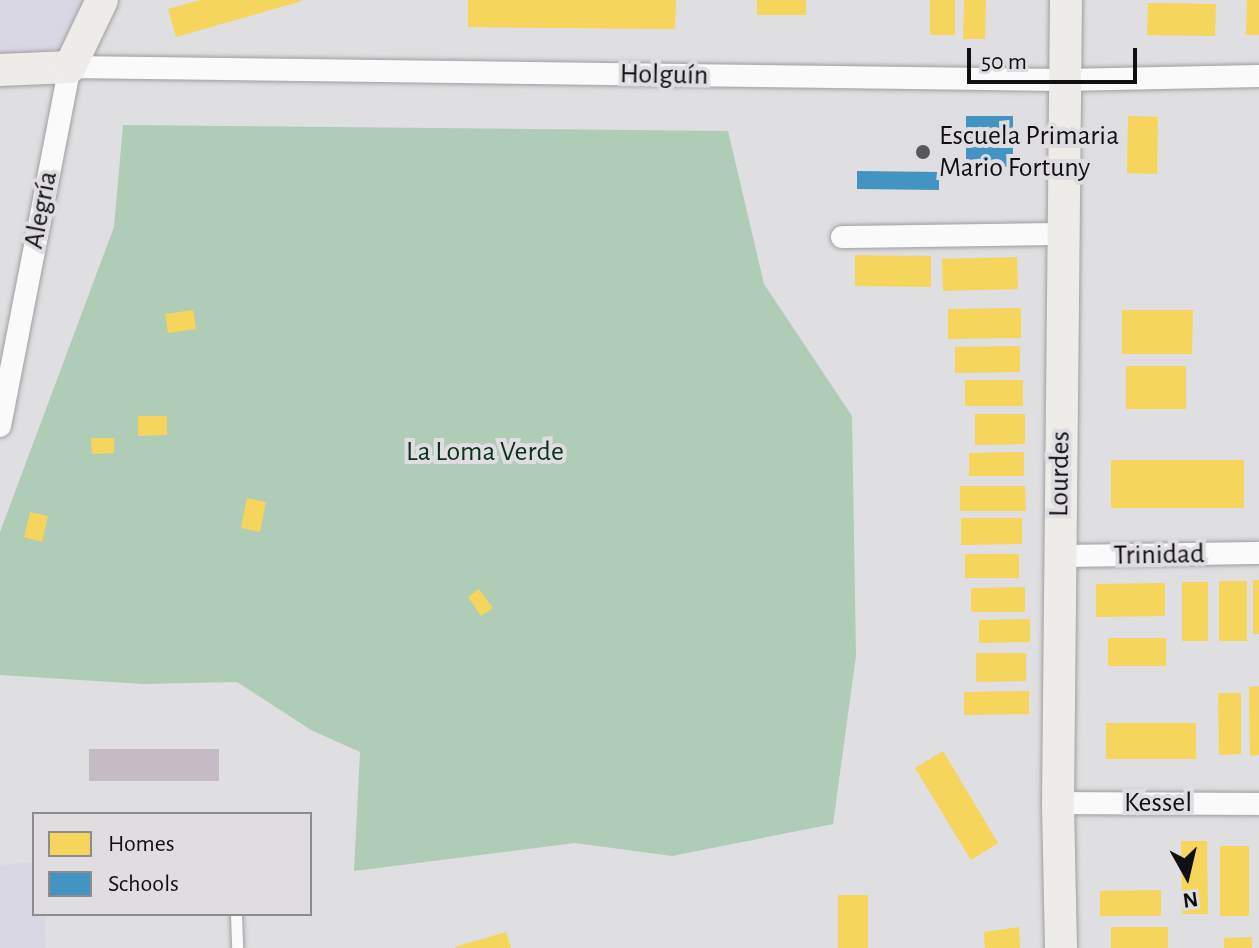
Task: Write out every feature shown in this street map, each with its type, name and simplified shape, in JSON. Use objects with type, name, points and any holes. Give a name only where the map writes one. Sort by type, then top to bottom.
[{"type":"street","name":"Alegría","points":[[0,426],[70,67],[102,0]]},
{"type":"street","name":"Lourdes","points":[[1061,948],[1058,803],[1066,0]]},
{"type":"street","points":[[0,70],[70,67]]},
{"type":"street","name":"Holguín","points":[[70,67],[1064,80],[1259,76]]},
{"type":"street","points":[[842,237],[1063,234]]},
{"type":"street","name":"Trinidad","points":[[1060,556],[1259,553]]},
{"type":"street","name":"Kessel","points":[[1058,803],[1259,804]]},
{"type":"lane","points":[[236,916],[237,948]]},
{"type":"shaded area","points":[[0,0],[89,0],[58,64],[0,56]]},
{"type":"shaded area","points":[[32,862],[32,916],[45,916],[46,948],[0,948],[0,865]]},
{"type":"green space","name":"La Loma Verde","points":[[123,125],[728,131],[764,284],[852,416],[856,656],[833,824],[672,856],[575,843],[354,871],[360,752],[311,730],[237,682],[143,684],[0,675],[0,532],[114,227]]},
{"type":"building: Homes","points":[[200,0],[302,1],[176,37],[168,9]]},
{"type":"building: Homes","points":[[468,0],[676,0],[675,29],[468,27]]},
{"type":"building: Homes","points":[[757,0],[806,0],[806,15],[757,15]]},
{"type":"building: Homes","points":[[930,0],[955,0],[955,35],[930,35]]},
{"type":"building: Homes","points":[[964,0],[986,0],[985,39],[963,39]]},
{"type":"building: Homes","points":[[1247,0],[1259,0],[1259,35],[1246,35]]},
{"type":"building: Homes","points":[[1148,3],[1216,4],[1215,36],[1147,35]]},
{"type":"building: Homes","points":[[1128,116],[1158,117],[1157,174],[1127,173]]},
{"type":"building: Homes","points":[[855,255],[931,256],[931,287],[855,286]]},
{"type":"building: Homes","points":[[1017,257],[1018,289],[943,291],[942,259]]},
{"type":"building: Homes","points":[[1021,308],[1021,338],[948,339],[948,309]]},
{"type":"building: Homes","points":[[193,310],[196,329],[168,333],[165,314]]},
{"type":"building: Homes","points":[[1122,310],[1193,310],[1192,354],[1122,354]]},
{"type":"building: Homes","points":[[1020,346],[1020,372],[955,373],[955,347]]},
{"type":"building: Homes","points":[[1126,366],[1186,366],[1186,409],[1126,409]]},
{"type":"building: Homes","points":[[965,380],[1023,380],[1023,406],[965,406]]},
{"type":"building: Homes","points":[[975,414],[1025,414],[1025,444],[975,445]]},
{"type":"building: Homes","points":[[138,416],[167,416],[167,435],[138,436]]},
{"type":"building: Homes","points":[[91,438],[114,438],[114,453],[92,454]]},
{"type":"building: Homes","points":[[1024,452],[1024,476],[969,476],[969,453]]},
{"type":"building: Homes","points":[[1111,460],[1244,460],[1244,508],[1111,508]]},
{"type":"building: Homes","points":[[960,486],[1025,486],[1026,511],[960,511]]},
{"type":"building: Homes","points":[[247,498],[266,502],[260,532],[241,528]]},
{"type":"building: Homes","points":[[30,512],[48,516],[42,542],[24,537]]},
{"type":"building: Homes","points":[[961,518],[1022,518],[1022,544],[961,545]]},
{"type":"building: Homes","points":[[965,554],[1019,554],[1019,578],[965,578]]},
{"type":"building: Homes","points":[[1253,580],[1259,580],[1259,634],[1253,634]]},
{"type":"building: Homes","points":[[1219,581],[1247,581],[1247,641],[1219,641]]},
{"type":"building: Homes","points":[[1182,582],[1208,582],[1208,641],[1182,641]]},
{"type":"building: Homes","points":[[1165,583],[1165,616],[1096,617],[1096,584]]},
{"type":"building: Homes","points":[[1025,587],[1025,612],[971,612],[971,588]]},
{"type":"building: Homes","points":[[479,589],[493,608],[481,616],[468,597]]},
{"type":"building: Homes","points":[[1030,619],[1030,642],[979,643],[979,620]]},
{"type":"building: Homes","points":[[1108,638],[1166,638],[1166,666],[1108,666]]},
{"type":"building: Homes","points":[[976,653],[1026,653],[1026,681],[976,682]]},
{"type":"building: Homes","points":[[1259,686],[1259,755],[1250,756],[1249,687]]},
{"type":"building: Homes","points":[[1029,691],[1029,714],[964,715],[964,692]]},
{"type":"building: Homes","points":[[1218,693],[1241,693],[1241,754],[1219,755]]},
{"type":"building: Homes","points":[[1106,723],[1196,723],[1196,759],[1106,759]]},
{"type":"building: Homes","points":[[943,751],[998,843],[971,860],[915,768]]},
{"type":"building: Homes","points":[[1181,841],[1207,841],[1208,914],[1182,914]]},
{"type":"building: Homes","points":[[1220,846],[1249,846],[1249,916],[1220,916]]},
{"type":"building: Homes","points":[[1161,890],[1161,916],[1100,916],[1100,891]]},
{"type":"building: Homes","points":[[838,895],[868,895],[868,948],[838,948]]},
{"type":"building: Homes","points":[[1019,927],[1020,948],[985,948],[984,932]]},
{"type":"building: Homes","points":[[1111,927],[1168,927],[1168,948],[1111,948]]},
{"type":"building: Homes","points":[[506,932],[511,948],[455,948],[455,947]]},
{"type":"building: Homes","points":[[1252,937],[1252,948],[1224,948],[1224,938]]},
{"type":"building: Schools","points":[[966,116],[1013,116],[1013,167],[966,167]]},
{"type":"building: Schools","points":[[857,171],[939,172],[939,190],[857,189]]},
{"type":"building: Other","points":[[89,749],[219,749],[219,781],[89,781]]},
{"type":"place","name":"Escuela Primaria Mario Fortuny","points":[[923,152]]}]
